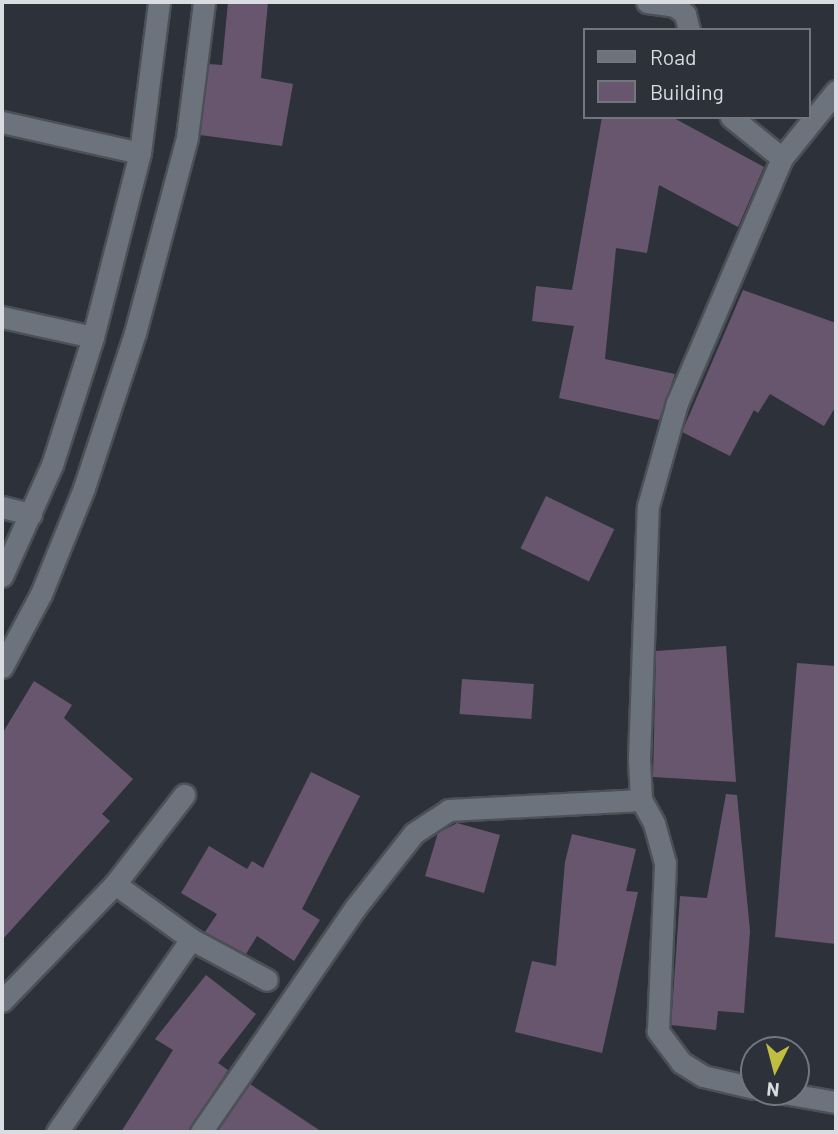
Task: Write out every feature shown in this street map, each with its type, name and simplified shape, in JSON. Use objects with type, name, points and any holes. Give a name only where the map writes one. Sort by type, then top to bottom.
[{"type":"street","points":[[2,576],[52,465],[93,337],[140,153],[159,2]]},
{"type":"street","points":[[2,667],[41,594],[84,488],[135,333],[187,137],[204,2]]},
{"type":"street","points":[[647,2],[676,6],[685,14],[688,28]]},
{"type":"street","points":[[740,1085],[703,1076],[681,1062],[658,1031],[665,863],[654,823],[641,800],[648,506],[677,403],[782,158],[836,91]]},
{"type":"street","points":[[733,119],[782,158]]},
{"type":"street","points":[[2,122],[140,153]]},
{"type":"street","points":[[2,317],[93,337]]},
{"type":"street","points":[[2,507],[31,514]]},
{"type":"street","points":[[2,1001],[116,884],[184,796]]},
{"type":"street","points":[[201,1132],[355,908],[414,832],[449,810],[641,800]]},
{"type":"street","points":[[116,884],[191,939],[267,980]]},
{"type":"street","points":[[57,1132],[191,939]]},
{"type":"street","points":[[810,1098],[836,1102]]},
{"type":"building","points":[[228,2],[268,2],[261,78],[293,84],[282,146],[200,135],[209,64],[222,65]]},
{"type":"building","points":[[602,119],[676,119],[764,167],[738,227],[659,185],[647,253],[616,248],[605,359],[675,374],[659,420],[559,398],[574,326],[532,321],[536,286],[572,290]]},
{"type":"building","points":[[743,290],[836,323],[836,406],[824,426],[770,394],[758,413],[754,410],[730,456],[682,432]]},
{"type":"building","points":[[546,496],[614,529],[589,581],[521,548]]},
{"type":"building","points":[[726,646],[736,782],[653,777],[656,651]]},
{"type":"building","points":[[797,663],[836,666],[836,944],[775,937]]},
{"type":"building","points":[[462,679],[534,684],[531,719],[460,714]]},
{"type":"building","points":[[34,681],[72,705],[64,718],[133,779],[102,814],[110,821],[2,940],[2,734]]},
{"type":"building","points":[[311,772],[360,796],[302,909],[320,920],[294,961],[257,936],[246,954],[205,932],[217,914],[181,893],[209,846],[247,869],[252,861],[263,868]]},
{"type":"building","points":[[726,794],[737,795],[750,931],[744,1013],[718,1011],[716,1030],[671,1025],[680,896],[707,898]]},
{"type":"building","points":[[457,823],[500,835],[484,893],[425,876],[438,833]]},
{"type":"building","points":[[572,834],[636,849],[626,891],[638,892],[602,1053],[515,1032],[532,961],[556,966],[565,862]]},
{"type":"building","points":[[206,975],[256,1014],[218,1063],[228,1070],[188,1132],[121,1132],[173,1050],[155,1039]]},
{"type":"building","points":[[250,1084],[322,1132],[217,1132]]}]
